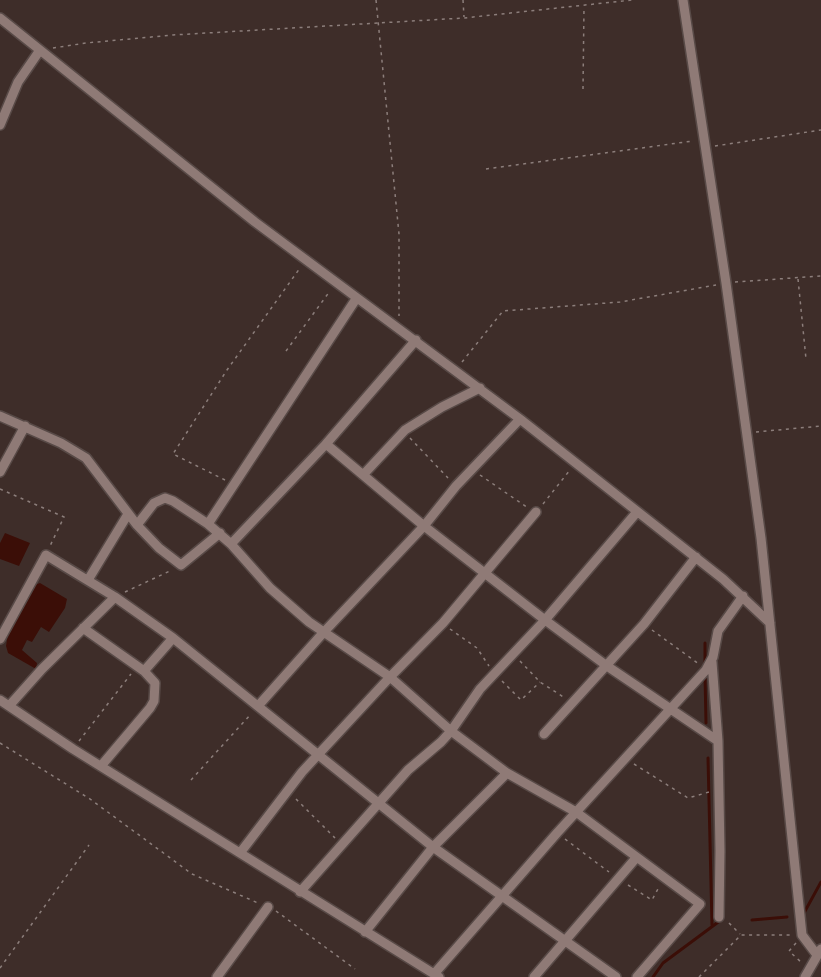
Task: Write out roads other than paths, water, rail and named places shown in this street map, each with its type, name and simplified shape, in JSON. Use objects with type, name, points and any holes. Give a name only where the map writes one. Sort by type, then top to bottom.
[{"type":"street","points":[[683,0],[704,144],[729,283],[770,623],[802,935],[819,952],[807,973]]},
{"type":"street","points":[[0,18],[200,179],[356,298],[480,388],[696,557],[743,596],[770,623]]},
{"type":"street","points":[[0,125],[18,82],[40,50]]},
{"type":"street","points":[[208,524],[356,298]]},
{"type":"street","points":[[231,544],[326,444],[416,340]]},
{"type":"street","points":[[363,475],[405,430],[480,388]]},
{"type":"street","points":[[0,416],[61,443],[86,458],[137,525],[159,548],[181,565],[220,533]]},
{"type":"street","points":[[258,706],[424,526],[456,486],[520,419]]},
{"type":"street","points":[[0,472],[25,426]]},
{"type":"street","points":[[326,444],[424,526],[546,620],[607,666],[718,741]]},
{"type":"street","points":[[137,525],[154,503],[165,498],[208,524],[231,544],[275,594],[323,633],[390,677],[451,730],[507,773],[576,812],[700,904],[637,977]]},
{"type":"street","points":[[240,853],[286,790],[443,623],[536,512]]},
{"type":"street","points":[[300,892],[408,770],[441,742],[494,673],[546,620],[637,512]]},
{"type":"street","points":[[88,580],[128,514]]},
{"type":"street","points":[[0,639],[46,555],[115,597],[173,638],[433,847],[616,977]]},
{"type":"street","points":[[544,734],[644,624],[696,557]]},
{"type":"street","points":[[719,917],[718,741],[709,666],[718,631],[743,596]]},
{"type":"street","points":[[9,706],[115,597]]},
{"type":"street","points":[[83,628],[141,668],[155,683],[154,701],[101,766]]},
{"type":"street","points":[[141,668],[173,638]]},
{"type":"street","points":[[0,700],[73,749],[437,976],[502,895],[709,666]]},
{"type":"street","points":[[365,932],[433,847],[507,773]]},
{"type":"street","points":[[534,977],[636,858]]},
{"type":"street","points":[[216,977],[268,907]]},
{"type":"waterway","points":[[705,643],[705,665]]},
{"type":"waterway","points":[[705,675],[706,723]]},
{"type":"waterway","points":[[708,758],[712,925]]},
{"type":"waterway","points":[[804,913],[821,882]]},
{"type":"waterway","points":[[752,920],[787,917]]},
{"type":"waterway","points":[[653,977],[663,963],[721,920]]}]
